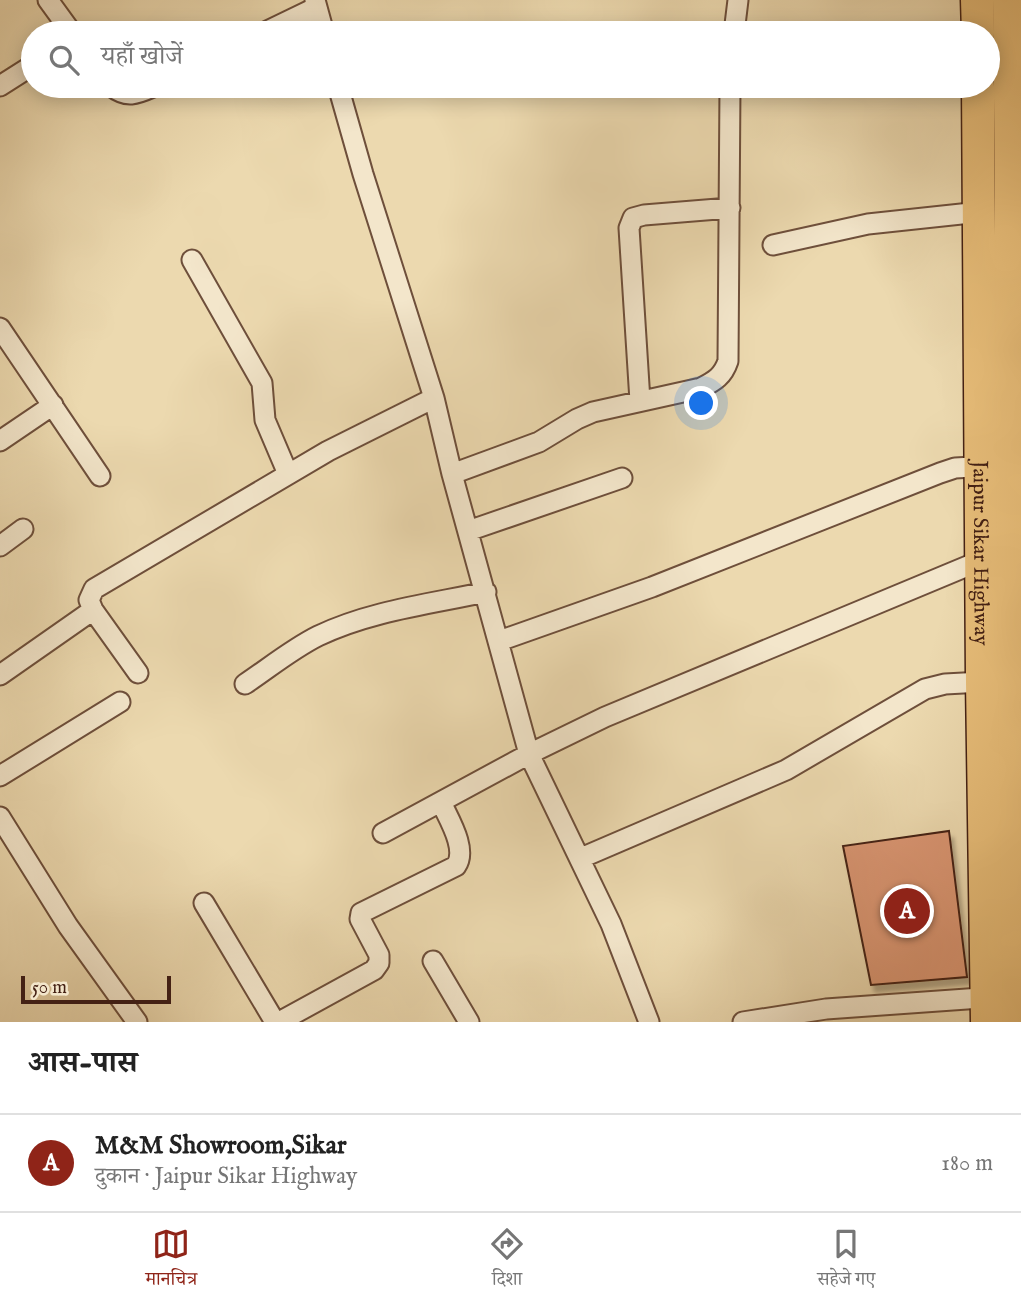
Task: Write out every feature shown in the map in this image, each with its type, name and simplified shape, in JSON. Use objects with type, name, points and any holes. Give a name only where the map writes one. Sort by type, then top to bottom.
[{"type":"main road","points":[[978,0],[978,21]]},
{"type":"main road","name":"Jaipur Sikar Highway","points":[[1000,36],[1009,0]]},
{"type":"main road","name":"Jaipur Sikar Highway","points":[[998,1010],[1001,454],[1011,196],[1000,67]]},
{"type":"main road","name":"Jaipur Sikar Highway","points":[[978,98],[980,202],[1001,454],[982,560],[982,682],[998,1010]]},
{"type":"main road","points":[[980,202],[1011,196]]},
{"type":"street","points":[[48,0],[63,21]]},
{"type":"street","points":[[735,21],[738,0]]},
{"type":"street","points":[[285,21],[316,4],[321,21]]},
{"type":"street","points":[[0,86],[21,73]]},
{"type":"street","points":[[341,98],[434,398],[452,474],[529,754],[611,924],[649,1022]]},
{"type":"street","points":[[452,474],[539,442],[593,412],[701,388],[716,381],[724,372],[729,361],[730,98]]},
{"type":"street","points":[[773,245],[980,202]]},
{"type":"street","points":[[640,401],[629,228],[634,218],[644,215],[730,208]]},
{"type":"street","points":[[192,260],[262,383],[265,420],[288,474]]},
{"type":"street","points":[[0,328],[100,476]]},
{"type":"street","points":[[138,673],[93,610],[89,600],[94,589],[288,474],[434,398]]},
{"type":"street","points":[[0,441],[53,405]]},
{"type":"street","points":[[499,641],[652,587],[940,473],[1001,454]]},
{"type":"street","points":[[468,531],[622,478]]},
{"type":"street","points":[[0,546],[23,529]]},
{"type":"street","points":[[383,833],[529,754],[605,717],[982,560]]},
{"type":"street","points":[[245,684],[335,628],[363,618],[486,592]]},
{"type":"street","points":[[0,675],[93,610]]},
{"type":"street","points":[[581,858],[786,770],[925,690],[945,684],[982,682]]},
{"type":"street","points":[[0,776],[120,702]]},
{"type":"street","points":[[204,904],[277,1022],[374,970],[379,963],[379,955],[360,919],[361,913],[457,866],[460,850],[441,802]]},
{"type":"street","points":[[0,817],[68,926],[136,1022]]},
{"type":"street","points":[[433,961],[469,1022]]},
{"type":"street","points":[[743,1022],[826,1009],[998,1010]]},
{"type":"building","points":[[949,831],[967,977],[871,985],[843,846]]},
{"type":"place","name":"M&M Showroom,Sikar","points":[[907,911]]}]
